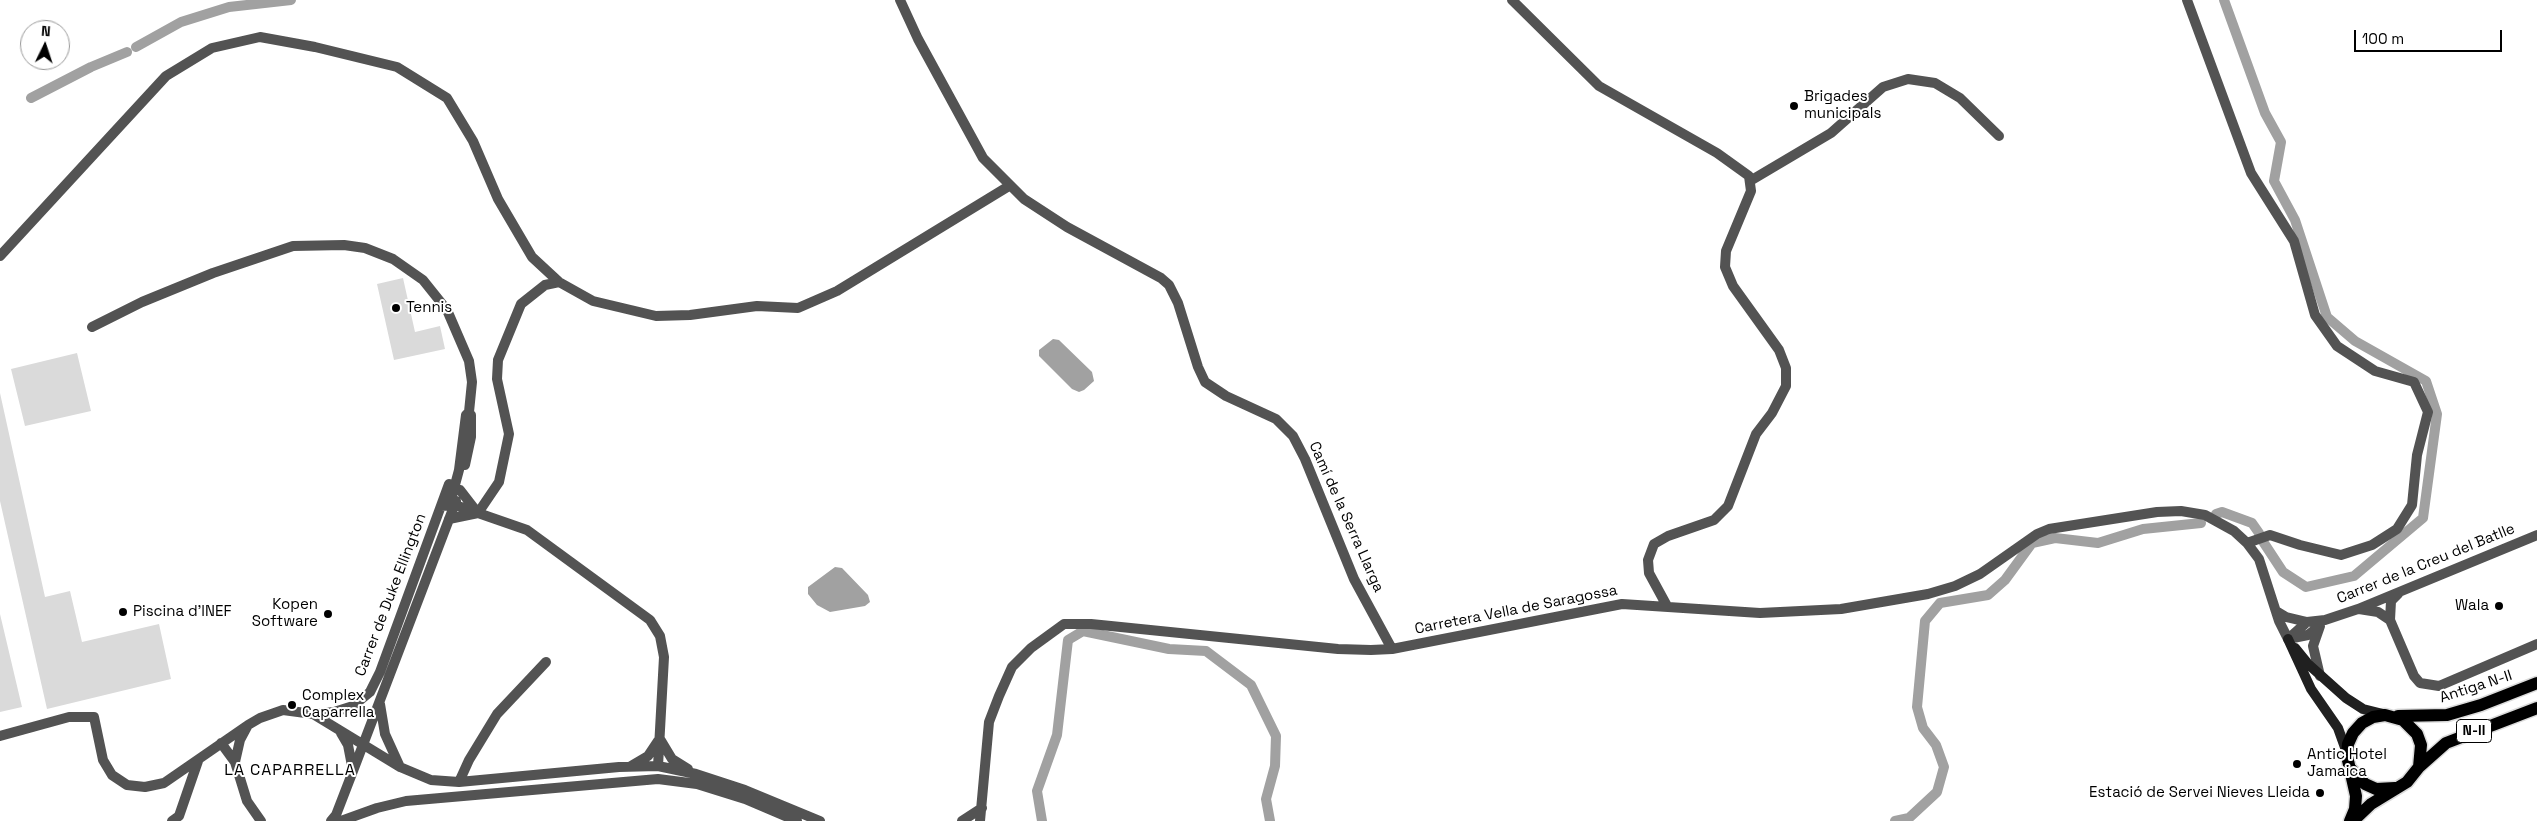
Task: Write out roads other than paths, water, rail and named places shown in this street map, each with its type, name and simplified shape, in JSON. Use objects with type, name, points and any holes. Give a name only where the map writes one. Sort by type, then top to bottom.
[{"type":"main road","name":"Antiga N-II","points":[[2390,716],[2448,715],[2481,706],[2537,683]]},
{"type":"main road","name":"N-II","points":[[2419,767],[2446,743],[2537,708]]},
{"type":"main road","points":[[2390,716],[2410,725],[2417,734],[2422,756],[2414,776],[2370,804],[2351,821],[2356,796],[2349,761],[2348,744],[2353,732],[2362,723],[2373,717],[2390,716]]},
{"type":"main road","points":[[2349,761],[2356,776],[2370,786],[2387,790],[2398,787]]},
{"type":"street","name":"Camí de la Serra Llarga","points":[[900,0],[918,40],[983,158],[1009,186],[1067,227],[1161,278],[1168,285],[1178,303],[1198,367],[1205,382],[1226,396],[1276,420],[1293,436],[1305,459],[1354,579],[1392,649]]},
{"type":"street","points":[[1512,0],[1599,86],[1717,153],[1750,176],[1751,191],[1726,251],[1725,267],[1730,280],[1779,350],[1786,368],[1786,386],[1776,405],[1756,434],[1728,506],[1714,520],[1668,536],[1654,544],[1648,560],[1649,573],[1667,606]]},
{"type":"street","points":[[2187,0],[2251,173],[2294,241],[2315,315],[2337,346],[2375,371],[2414,382],[2428,412],[2417,455],[2412,504],[2397,528],[2372,545],[2341,555],[2270,535],[2247,543]]},
{"type":"street","points":[[0,256],[166,76],[212,48],[260,37],[315,47],[397,67],[447,98],[473,141],[498,200],[532,257],[559,282],[594,301],[656,316],[690,315],[757,306],[798,308],[837,290],[1009,186]]},
{"type":"street","points":[[1750,181],[1831,133],[1883,86],[1908,79],[1935,83],[1960,98],[1999,136]]},
{"type":"street","name":"Carrer de Duke Ellington","points":[[92,327],[142,302],[213,273],[293,246],[329,244],[365,248],[393,259],[423,280],[446,310],[469,361],[472,382],[469,412],[471,416],[471,437],[460,490],[336,819]]},
{"type":"street","points":[[450,519],[478,513],[499,482],[509,434],[497,379],[498,360],[521,304],[545,285],[559,282]]},
{"type":"street","name":"Carrer de Duke Ellington","points":[[455,504],[452,496],[459,470],[466,415],[469,412]]},
{"type":"street","name":"Carrer de Duke Ellington","points":[[313,714],[334,712],[353,706],[370,692],[380,672],[461,450]]},
{"type":"street","points":[[460,490],[478,513]]},
{"type":"street","points":[[441,506],[455,504],[527,530],[650,620],[660,636],[664,658],[658,766]]},
{"type":"street","name":"Carretera Vella de Saragossa","points":[[980,821],[989,722],[1005,681],[1012,667],[1031,648],[1064,624],[1091,624],[1338,650],[1392,649],[1607,606],[1634,604],[1732,612],[1787,613],[1841,609],[1919,596],[1955,586],[1980,574],[2037,534],[2049,529],[2157,512],[2181,511],[2205,515],[2234,531],[2247,543],[2259,559],[2276,611],[2288,639],[2311,689],[2338,728],[2349,761]]},
{"type":"street","name":"Carrer de la Creu del Batlle","points":[[2288,639],[2308,635],[2323,623],[2537,535]]},
{"type":"street","points":[[2398,593],[2391,601],[2390,620],[2414,676],[2420,683],[2439,686],[2537,644]]},
{"type":"street","points":[[2358,609],[2378,612],[2390,620]]},
{"type":"street","name":"Carrer de la Creu del Batlle","points":[[2276,611],[2290,618],[2323,623]]},
{"type":"street","points":[[2288,639],[2307,622]]},
{"type":"street","points":[[2320,676],[2313,646],[2323,623]]},
{"type":"street","name":"Carretera Vella de Saragossa","points":[[2288,639],[2320,676],[2357,705],[2390,716]]},
{"type":"street","points":[[460,782],[469,760],[497,714],[546,662]]},
{"type":"street","points":[[380,701],[386,734],[400,766]]},
{"type":"street","points":[[0,736],[69,717],[94,717],[102,760],[112,775],[127,785],[145,787],[164,783],[248,725],[260,718],[283,710],[313,714],[400,766],[431,780],[460,782],[658,766],[696,774],[745,790],[820,821]]},
{"type":"street","points":[[2513,716],[2537,715]]},
{"type":"street","points":[[235,762],[240,740],[248,725]]},
{"type":"street","points":[[339,730],[348,745],[353,771]]},
{"type":"street","points":[[628,767],[648,756],[659,738]]},
{"type":"street","points":[[659,738],[672,760],[696,774]]},
{"type":"street","points":[[221,743],[235,762],[247,801],[249,821]]},
{"type":"street","points":[[172,821],[179,816],[199,760]]},
{"type":"street","points":[[628,782],[658,766]]},
{"type":"street","points":[[658,766],[682,782]]},
{"type":"street","points":[[336,819],[406,801],[658,779],[697,784],[745,799],[797,821]]},
{"type":"street","points":[[247,801],[261,821]]},
{"type":"street","points":[[962,821],[982,808]]},
{"type":"street","points":[[354,821],[362,813]]},
{"type":"waterway","points":[[136,47],[181,22],[229,7],[291,0]]},
{"type":"waterway","points":[[2224,0],[2265,113],[2281,142],[2274,181],[2295,220],[2327,317],[2355,341],[2426,381],[2437,414],[2423,518],[2354,576],[2306,587],[2283,572],[2262,540]]},
{"type":"waterway","points":[[31,98],[91,67],[127,52]]},
{"type":"waterway","points":[[2216,514],[2222,512],[2252,523],[2259,533]]},
{"type":"waterway","points":[[1895,821],[1909,818],[1937,792],[1944,767],[1936,745],[1923,728],[1917,707],[1925,621],[1940,603],[1988,595],[2005,580],[2032,543],[2055,538],[2098,543],[2143,529],[2201,523]]},
{"type":"waterway","points":[[1042,821],[1037,791],[1057,735],[1068,640],[1083,631],[1169,649],[1206,651],[1251,685],[1276,736],[1275,766],[1266,799],[1270,821]]},
{"type":"place","name":"Brigades municipals","points":[[1794,106]]},
{"type":"place","name":"Tennis","points":[[396,308]]},
{"type":"place","name":"Wala","points":[[2499,606]]},
{"type":"place","name":"Piscina d'INEF","points":[[123,612]]},
{"type":"place","name":"Kopen Software","points":[[328,614]]},
{"type":"place","name":"Complex Caparrella","points":[[292,705]]},
{"type":"place","name":"Antic Hotel Jamaica","points":[[2297,764]]},
{"type":"place","name":"Estació de Servei Nieves Lleida","points":[[2320,793]]},
{"type":"district","name":"LA CAPARRELLA","points":[[290,771]]}]
